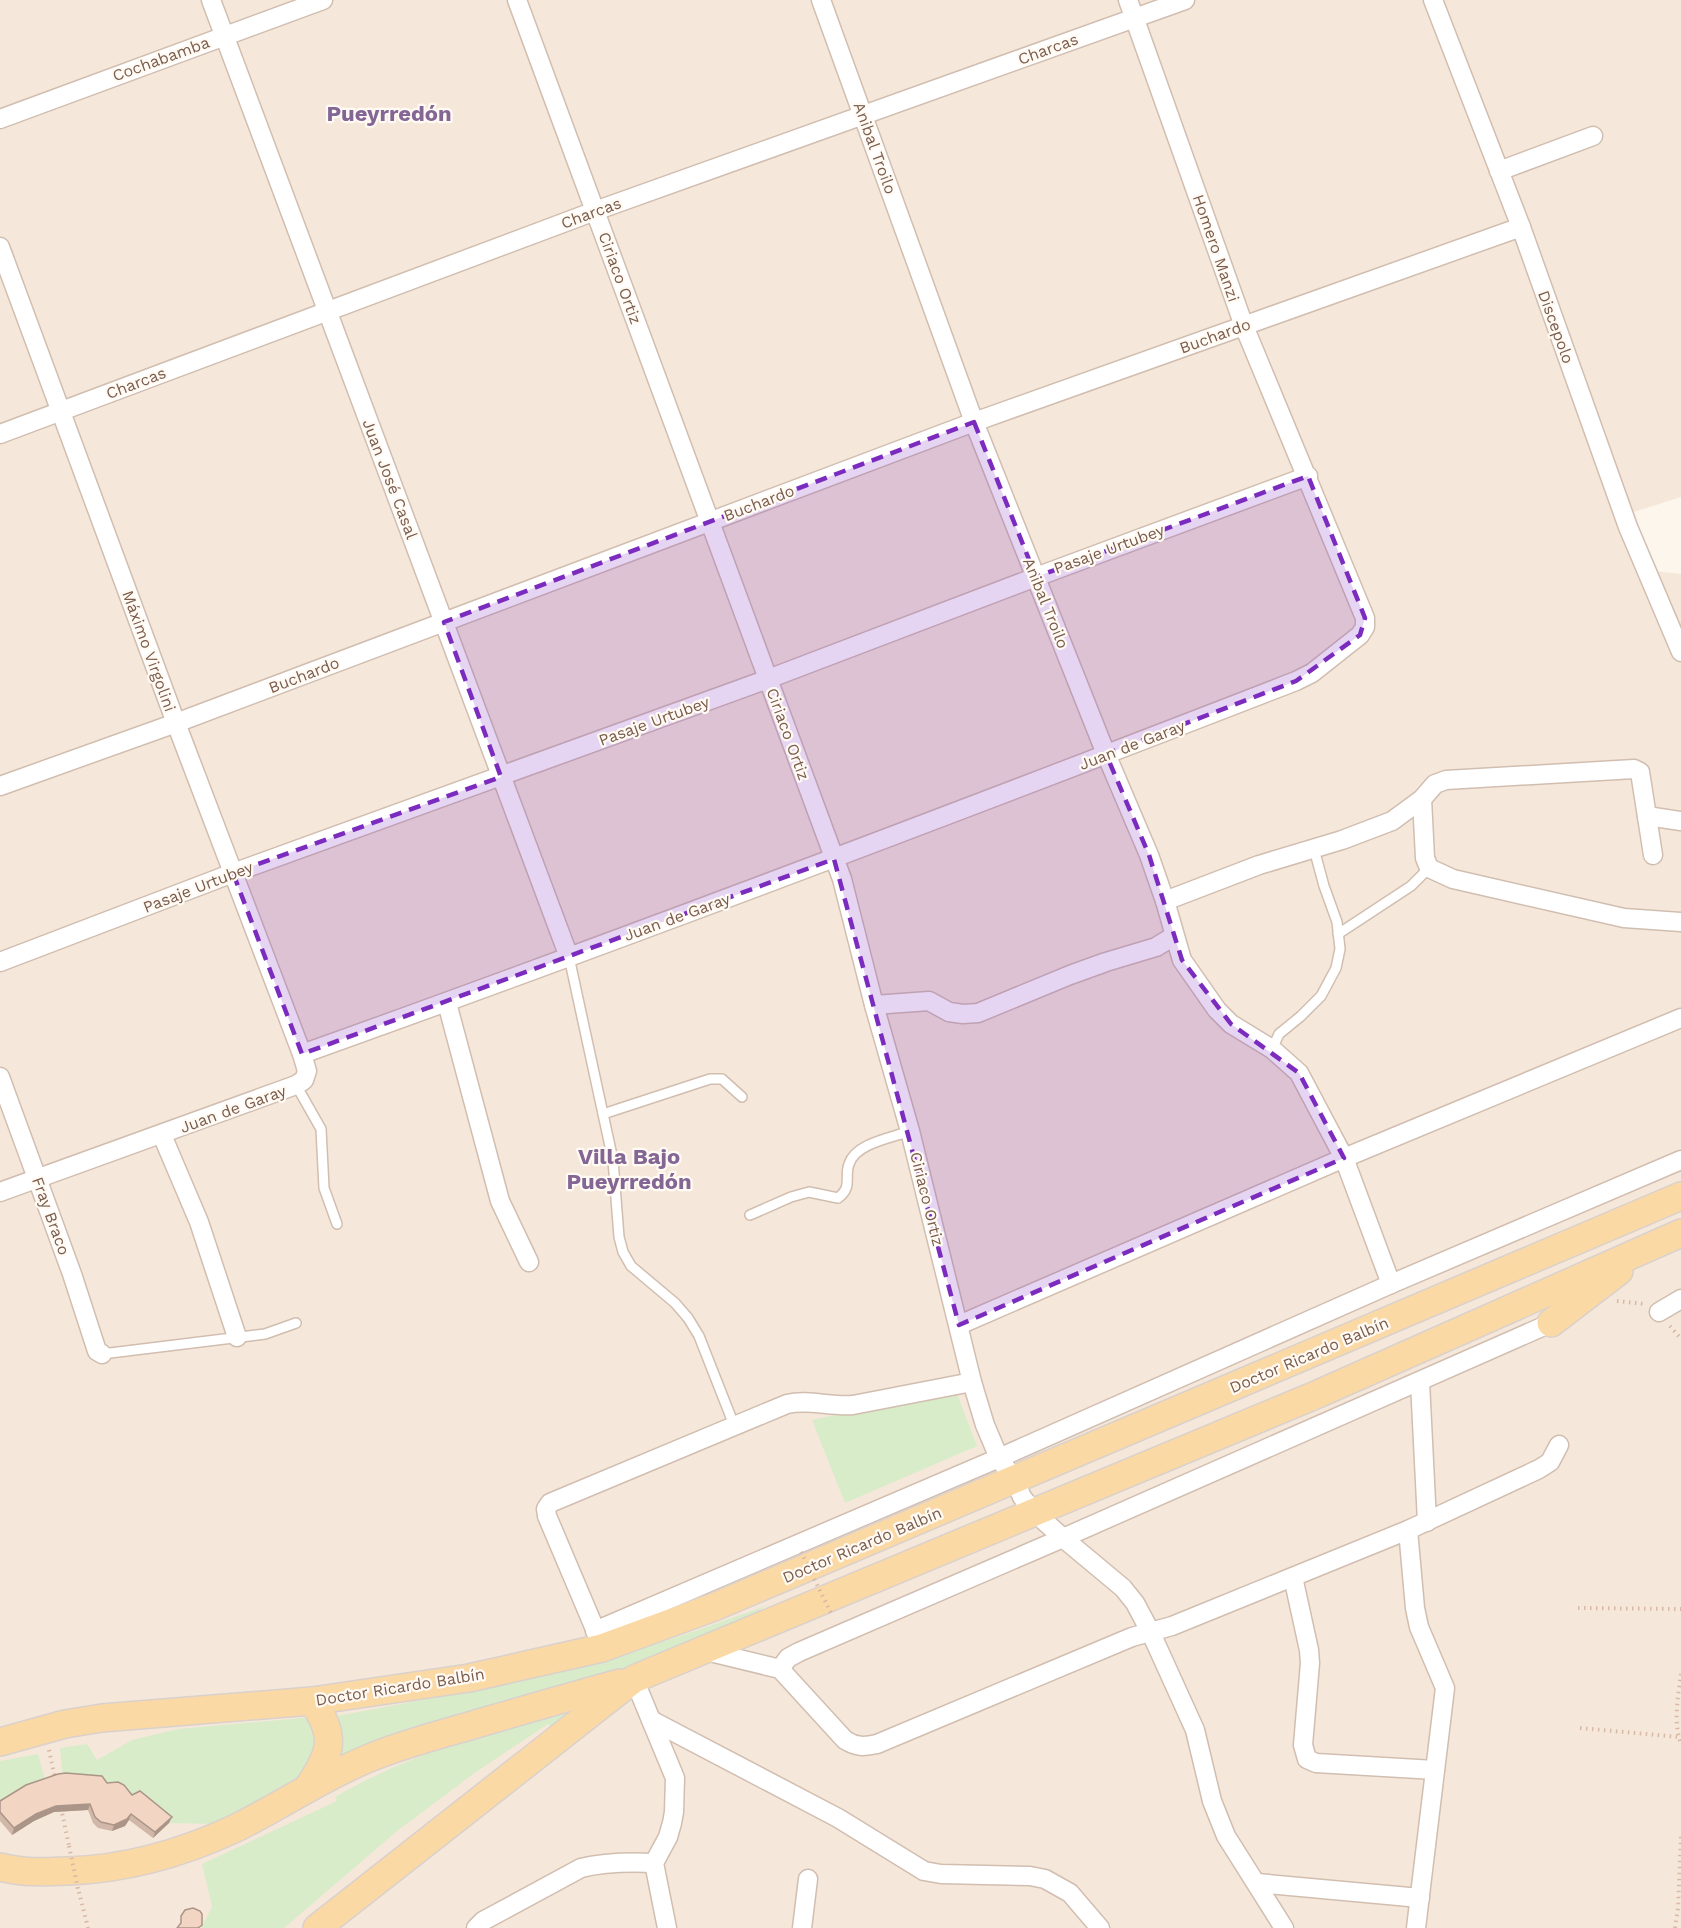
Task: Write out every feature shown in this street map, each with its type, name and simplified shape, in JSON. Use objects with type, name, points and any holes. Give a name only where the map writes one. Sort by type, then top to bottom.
[{"type":"main road","name":"Doctor Ricardo Balbín","points":[[0,1742],[65,1724],[102,1718],[312,1701],[469,1678],[714,1607],[1681,1196]]},
{"type":"main road","points":[[0,1868],[31,1872],[86,1871],[135,1864],[174,1853],[234,1828],[366,1760],[404,1745],[634,1678],[1307,1398],[1681,1233]]},
{"type":"main road","points":[[1551,1323],[1655,1244]]},
{"type":"main road","points":[[317,1928],[634,1678]]},
{"type":"main road","points":[[307,1789],[323,1763],[328,1745],[326,1724],[312,1701]]},
{"type":"street","name":"Juan José Casal","points":[[211,0],[569,957]]},
{"type":"street","name":"Cochabamba","points":[[0,118],[322,0]]},
{"type":"street","name":"Ciriaco Ortiz","points":[[517,0],[842,879],[874,1005],[910,1131],[972,1382],[985,1425],[999,1458],[1034,1512],[1131,1597],[1151,1633],[1195,1730],[1219,1821],[1226,1836],[1284,1928]]},
{"type":"street","name":"Anibal Troilo","points":[[821,0],[974,422],[1106,754],[1139,828],[1165,901],[1182,960],[1217,1010],[1231,1024],[1272,1049],[1299,1073],[1344,1158],[1391,1284]]},
{"type":"street","name":"Homero Manzi","points":[[1128,0],[1244,326],[1308,476],[1365,618],[1365,627]]},
{"type":"street","name":"Charcas","points":[[0,434],[595,211],[1185,0]]},
{"type":"street","name":"Discepolo","points":[[1433,0],[1521,228],[1628,527],[1681,652]]},
{"type":"street","points":[[1499,171],[1593,136]]},
{"type":"street","name":"Buchardo","points":[[0,786],[176,723],[974,422],[1521,228]]},
{"type":"street","name":"Máximo Virgolini","points":[[0,247],[176,723],[302,1054]]},
{"type":"street","name":"Pasaje Urtubey","points":[[0,962],[233,873],[768,679],[1308,476]]},
{"type":"street","name":"Juan de Garay","points":[[0,1192],[296,1085],[304,1080],[307,1071],[302,1054],[447,1003],[834,859],[1296,681],[1312,673],[1360,635],[1365,627]]},
{"type":"street","points":[[1165,901],[1259,865],[1314,849],[1392,821],[1422,799],[1435,784],[1446,780],[1634,769],[1640,772],[1653,855]]},
{"type":"street","points":[[1422,799],[1425,858],[1429,868],[1453,879],[1624,918],[1681,922]]},
{"type":"street","points":[[1647,816],[1681,821]]},
{"type":"street","points":[[874,1005],[929,1001],[949,1012],[978,1013],[1070,975],[1156,947],[1174,936]]},
{"type":"street","points":[[447,1003],[500,1201],[529,1262]]},
{"type":"street","points":[[959,1325],[1344,1158],[1681,1018]]},
{"type":"street","name":"Fray Braco","points":[[0,1077],[97,1351],[102,1354]]},
{"type":"street","points":[[162,1134],[199,1222],[237,1337]]},
{"type":"street","points":[[972,1382],[853,1405],[838,1406],[801,1401],[787,1404],[550,1503],[546,1509],[547,1516],[599,1639],[1391,1284],[1681,1160]]},
{"type":"street","points":[[1659,1312],[1681,1299]]},
{"type":"street","points":[[780,1669],[788,1658],[799,1652],[1551,1323]]},
{"type":"street","points":[[1420,1382],[1428,1522]]},
{"type":"street","points":[[702,1650],[780,1669],[845,1740],[863,1747],[877,1744],[1132,1637],[1151,1633],[1428,1522],[1539,1469],[1550,1462],[1559,1445]]},
{"type":"street","points":[[1408,1530],[1415,1608],[1419,1627],[1445,1688],[1416,1928]]},
{"type":"street","points":[[1293,1577],[1309,1650],[1310,1663],[1303,1745],[1307,1759],[1316,1763],[1435,1770]]},
{"type":"street","points":[[634,1678],[675,1778],[672,1823],[668,1837],[654,1863],[667,1928]]},
{"type":"street","points":[[651,1720],[838,1818],[924,1871],[941,1874],[1030,1876],[1045,1880],[1070,1893],[1100,1928]]},
{"type":"street","points":[[476,1928],[483,1921],[580,1868],[626,1862],[654,1863]]},
{"type":"street","points":[[802,1928],[808,1880]]},
{"type":"street","points":[[1257,1883],[1420,1898]]},
{"type":"lane","points":[[1272,1049],[1279,1034],[1321,996],[1336,968],[1340,949],[1337,922],[1314,849]]},
{"type":"lane","points":[[1338,934],[1411,886],[1429,868]]},
{"type":"lane","points":[[569,957],[613,1160],[619,1237],[623,1252],[631,1266],[675,1303],[688,1318],[699,1336],[734,1425]]},
{"type":"lane","points":[[603,1114],[710,1079],[722,1079],[742,1097]]},
{"type":"lane","points":[[296,1085],[321,1130],[324,1188],[336,1224]]},
{"type":"lane","points":[[750,1215],[791,1197],[809,1192],[838,1198],[844,1194],[848,1184],[848,1165],[854,1154],[867,1146],[910,1131]]},
{"type":"lane","points":[[102,1354],[265,1334],[296,1323]]},
{"type":"path","points":[[1608,1300],[1641,1302],[1653,1306],[1681,1339]]},
{"type":"path","points":[[801,1552],[831,1613]]},
{"type":"path","points":[[1578,1608],[1681,1609]]},
{"type":"path","points":[[1681,1674],[1677,1702],[1681,1744]]},
{"type":"path","points":[[1580,1728],[1679,1737]]},
{"type":"path","points":[[48,1745],[55,1780]]},
{"type":"path","points":[[60,1801],[88,1928]]},
{"type":"path","points":[[1675,1928],[1681,1836]]},
{"type":"highlighted area","points":[[974,422],[1036,577],[1308,476],[1365,618],[1360,635],[1296,681],[1106,754],[1149,855],[1182,960],[1231,1024],[1299,1073],[1344,1158],[959,1325],[834,859],[302,1054],[233,873],[501,777],[444,622]]},
{"type":"shaded area","points":[[0,0],[1681,0],[1681,497],[1634,512],[1654,571],[1681,574],[1681,1928],[0,1928]]},
{"type":"green space","points":[[955,1389],[977,1446],[845,1503],[812,1420]]},
{"type":"green space","points":[[768,1605],[679,1656],[614,1678],[524,1695],[439,1720],[402,1732],[332,1764],[331,1717],[454,1694],[616,1656]]},
{"type":"green space","points":[[598,1702],[556,1733],[548,1724],[476,1772],[397,1831],[284,1928],[201,1928],[212,1907],[202,1864],[337,1801],[335,1797],[398,1765],[463,1741]]},
{"type":"green space","points":[[313,1717],[321,1726],[306,1784],[215,1824],[169,1823],[63,1780],[60,1748],[87,1744],[97,1760],[132,1740],[178,1729]]},
{"type":"green space","points":[[38,1754],[46,1783],[0,1805],[0,1761]]},
{"type":"building","points":[[66,1773],[102,1776],[107,1783],[118,1782],[124,1785],[132,1795],[140,1791],[172,1817],[155,1832],[131,1814],[127,1819],[114,1825],[101,1822],[95,1817],[90,1804],[56,1806],[36,1814],[14,1828],[0,1812],[0,1801],[26,1785]]},
{"type":"building","points":[[193,1908],[202,1914],[202,1925],[198,1928],[177,1928],[185,1910]]},
{"type":"district","name":"Pueyrredón","points":[[389,113]]},
{"type":"district","name":"Villa Bajo Pueyrredón","points":[[629,1168]]}]
